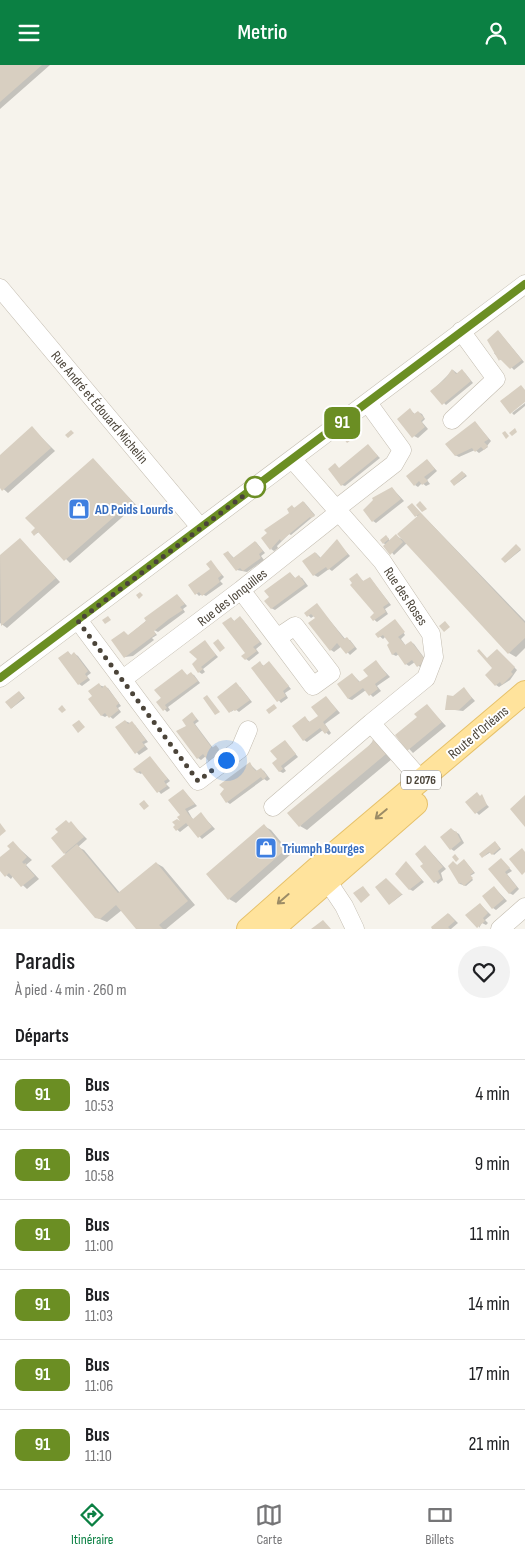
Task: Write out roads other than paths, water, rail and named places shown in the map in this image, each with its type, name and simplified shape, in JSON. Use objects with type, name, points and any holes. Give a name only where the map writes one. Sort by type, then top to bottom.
[{"type":"main road","name":"Route d'Orléans","points":[[248,929],[362,829],[525,692]]},
{"type":"main road","name":"Route d'Orléans","points":[[273,929],[431,790],[525,711]]},
{"type":"street","points":[[0,678],[78,621],[200,527],[293,460],[525,284]]},
{"type":"street","name":"Rue André et Édouard Michelin","points":[[0,287],[200,527]]},
{"type":"street","points":[[452,420],[496,379],[461,331]]},
{"type":"street","name":"Rue des Jonquilles","points":[[123,679],[241,590],[394,463],[402,450],[368,403]]},
{"type":"street","name":"Rue des Roses","points":[[273,807],[426,677],[434,657],[432,634],[382,561],[293,460]]},
{"type":"street","points":[[241,590],[277,638]]},
{"type":"street","points":[[78,621],[198,781],[240,749],[248,729]]},
{"type":"street","points":[[371,723],[421,780]]},
{"type":"street","name":"Route d'Orléans","points":[[328,882],[337,861],[362,829]]},
{"type":"street","points":[[328,882],[344,905],[367,929]]},
{"type":"street","points":[[344,905],[355,929]]},
{"type":"street","points":[[500,929],[525,907]]},
{"type":"place","name":"AD Poids Lourds","points":[[79,509]]},
{"type":"place","name":"Triumph Bourges","points":[[266,848]]}]
